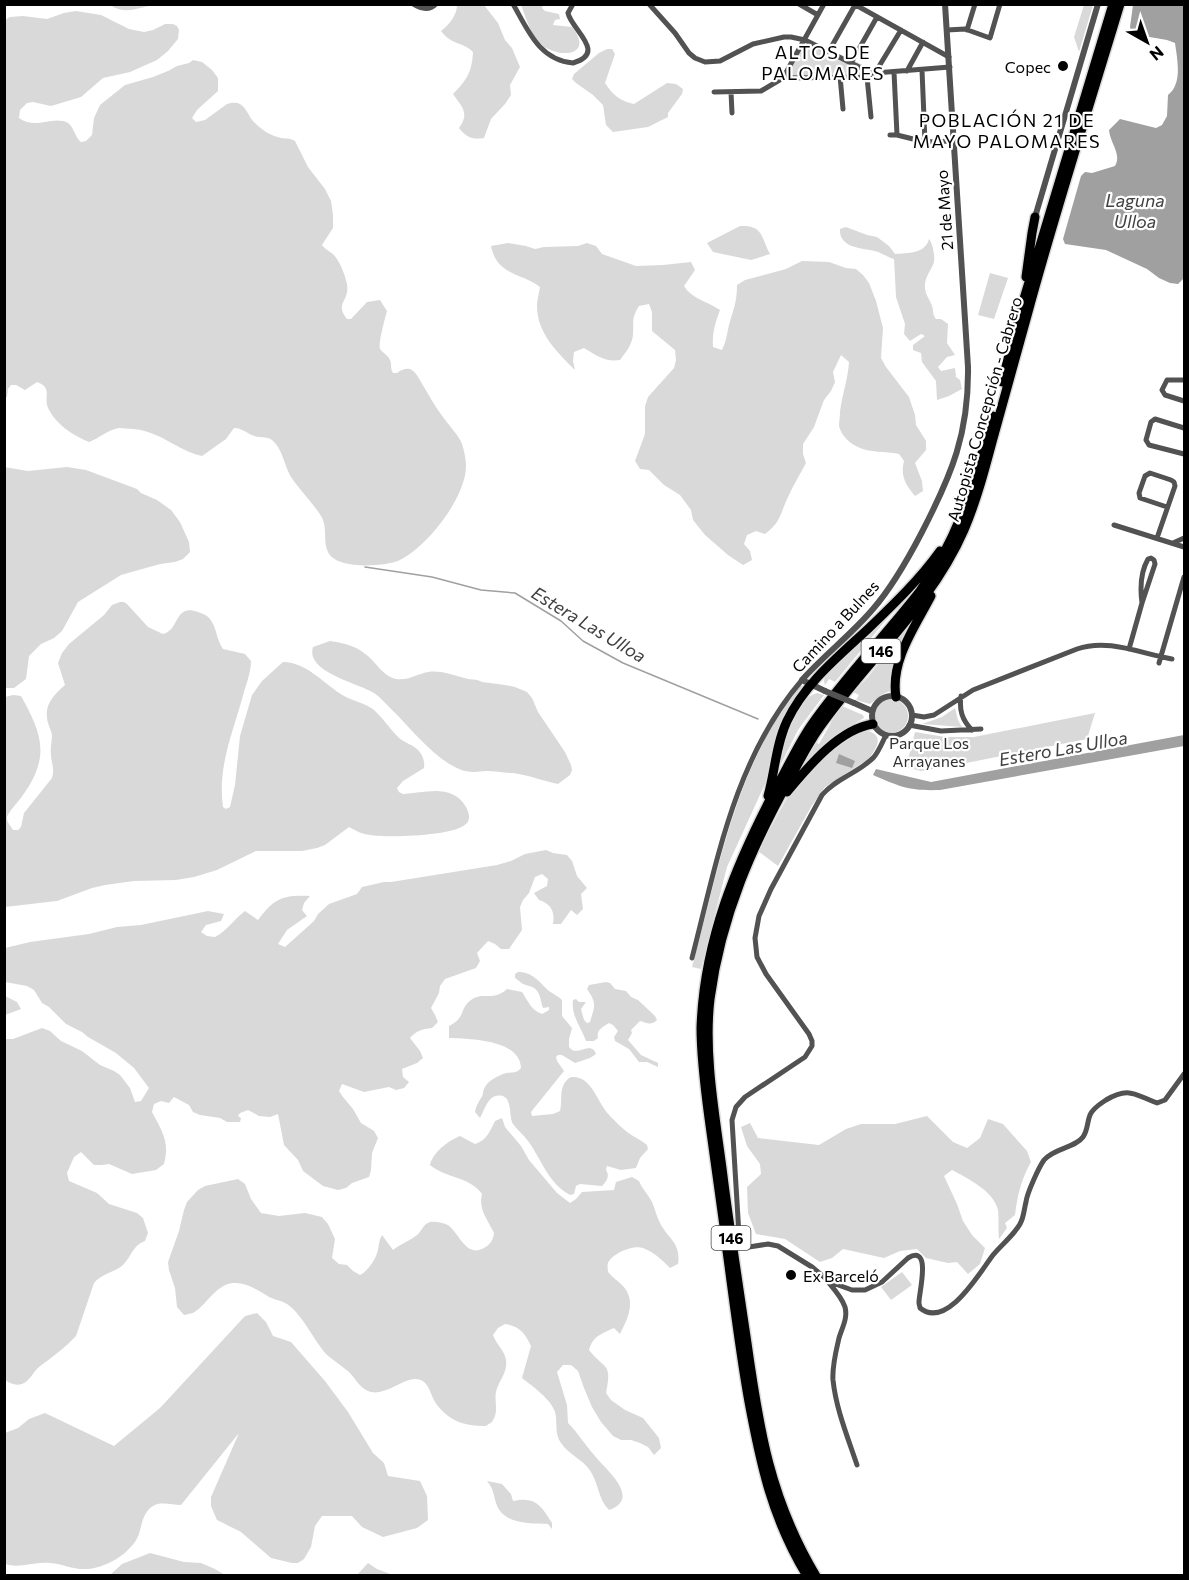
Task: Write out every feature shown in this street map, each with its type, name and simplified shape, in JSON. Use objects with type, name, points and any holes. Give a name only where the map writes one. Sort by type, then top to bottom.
[{"type":"highway","name":"Autopista Concepción - Cabrero","points":[[807,1575],[777,1517],[768,1489],[745,1381],[702,1053],[704,987],[718,921],[741,858],[812,723],[914,599],[932,574],[952,539],[964,510],[995,410],[1023,302],[1113,4]]},
{"type":"highway","name":"Autopista Concepción - Cabrero","points":[[816,1575],[800,1549],[775,1489],[754,1391],[733,1250],[709,1057],[709,1006],[716,963],[723,932],[749,858],[794,771],[819,728],[920,603],[944,569],[961,537],[975,502],[1030,303],[1120,4]]},
{"type":"highway","points":[[1023,302],[1035,217]]},
{"type":"highway","points":[[765,809],[783,730],[794,709],[826,668],[925,570],[943,546],[964,510]]},
{"type":"highway","points":[[896,696],[895,677],[899,659],[944,569]]},
{"type":"highway","points":[[776,806],[825,751],[851,731],[873,724]]},
{"type":"street","points":[[413,4],[426,9],[436,4]]},
{"type":"street","points":[[513,4],[540,48],[555,58],[573,63],[583,58],[588,46],[569,18],[568,13],[573,4]]},
{"type":"street","points":[[649,4],[675,33],[689,53],[705,62],[720,61],[746,47],[784,37],[805,40],[875,73]]},
{"type":"street","points":[[799,4],[818,15]]},
{"type":"street","points":[[783,78],[824,4]]},
{"type":"street","name":"21 de Mayo","points":[[945,4],[962,271]]},
{"type":"street","points":[[967,30],[975,4]]},
{"type":"street","points":[[947,30],[967,30],[990,38],[1000,4]]},
{"type":"street","points":[[1035,217],[1098,4]]},
{"type":"street","points":[[829,51],[855,5],[949,57]]},
{"type":"street","points":[[851,63],[877,17]]},
{"type":"street","points":[[875,73],[901,30]]},
{"type":"street","points":[[907,71],[923,42]]},
{"type":"street","points":[[714,92],[761,91],[783,78],[867,77],[875,73],[950,67]]},
{"type":"street","points":[[922,70],[925,142]]},
{"type":"street","points":[[894,72],[897,135]]},
{"type":"street","points":[[840,76],[843,109]]},
{"type":"street","points":[[867,77],[871,117]]},
{"type":"street","points":[[731,92],[732,113]]},
{"type":"street","points":[[890,135],[925,142],[953,141]]},
{"type":"street","name":"Camino a Bulnes","points":[[692,958],[723,838],[751,759],[782,705],[802,680],[862,621],[886,592],[916,543],[953,467],[962,435],[968,399],[962,271]]},
{"type":"street","points":[[1185,380],[1168,379],[1164,382],[1162,389],[1164,394],[1185,401]]},
{"type":"street","points":[[1185,428],[1155,419],[1151,423],[1146,440],[1149,445],[1185,454]]},
{"type":"street","points":[[1157,538],[1175,486],[1171,480],[1147,473],[1139,493],[1140,498],[1167,507]]},
{"type":"street","points":[[1114,525],[1185,547]]},
{"type":"street","points":[[1173,543],[1185,538]]},
{"type":"street","points":[[1129,649],[1155,564],[1151,558],[1145,562],[1140,582],[1142,603]]},
{"type":"street","points":[[1160,660],[1185,577]]},
{"type":"street","points":[[912,715],[934,716],[961,696],[979,687],[1082,647],[1103,645],[1129,649],[1160,660],[1172,659]]},
{"type":"street","points":[[802,680],[811,686],[872,711]]},
{"type":"street","points":[[896,696],[907,703],[912,715],[909,725],[901,734],[886,735],[873,724],[872,711],[881,699],[896,696]]},
{"type":"street","points":[[961,696],[961,713],[972,730]]},
{"type":"street","points":[[909,725],[941,730],[981,729]]},
{"type":"street","points":[[857,1465],[840,1412],[833,1376],[838,1345],[845,1322],[844,1305],[833,1287],[812,1267],[778,1246],[762,1244],[748,1247],[741,1241],[732,1120],[736,1107],[745,1097],[806,1058],[812,1046],[809,1034],[766,974],[757,957],[756,927],[759,916],[818,800],[826,790],[867,763],[878,750],[886,735]]},
{"type":"street","points":[[826,1280],[861,1291],[888,1278],[908,1258],[915,1256],[921,1260],[923,1269],[918,1301],[920,1308],[936,1313],[954,1303],[976,1279],[997,1250],[1020,1226],[1026,1201],[1042,1162],[1052,1153],[1082,1138],[1087,1130],[1091,1113],[1097,1106],[1122,1092],[1161,1103],[1185,1074]]},
{"type":"street","points":[[844,1305],[847,1288]]},
{"type":"green space","points":[[110,5],[153,5],[121,10]]},
{"type":"green space","points":[[457,5],[484,5],[498,23],[520,67],[510,85],[511,95],[491,119],[484,138],[470,137],[459,128],[464,118],[464,110],[453,94],[468,75],[473,52],[449,39],[441,31],[452,20]]},
{"type":"green space","points":[[521,5],[543,5],[542,8],[545,11],[559,14],[560,19],[555,20],[553,25],[572,27],[578,36],[578,49],[566,53],[543,46],[532,33]]},
{"type":"green space","points":[[1084,5],[1093,5],[1079,52],[1074,37]]},
{"type":"green space","points":[[76,11],[101,15],[129,29],[144,32],[165,24],[173,24],[179,30],[178,39],[157,60],[130,72],[103,78],[81,97],[51,106],[27,103],[20,110],[19,118],[31,123],[57,120],[67,122],[81,142],[86,141],[92,135],[94,118],[100,105],[125,85],[153,77],[193,60],[202,62],[218,78],[218,91],[197,110],[192,118],[196,122],[205,120],[227,104],[242,105],[259,127],[271,135],[295,141],[308,167],[325,189],[331,201],[333,228],[322,245],[336,257],[345,276],[347,290],[342,305],[343,313],[347,319],[351,319],[367,302],[380,300],[387,311],[380,349],[389,358],[393,373],[406,369],[415,372],[458,437],[465,455],[466,466],[460,492],[444,519],[422,544],[400,560],[384,564],[361,565],[341,562],[333,558],[328,552],[321,516],[291,477],[279,448],[269,438],[256,437],[234,428],[226,439],[202,456],[143,430],[119,428],[89,442],[66,429],[52,415],[47,406],[46,390],[42,384],[37,382],[25,390],[11,385],[5,398],[5,20],[10,17],[23,16],[47,19]]},
{"type":"green space","points":[[807,39],[878,72],[785,76]]},
{"type":"green space","points":[[607,49],[612,49],[615,54],[605,83],[621,99],[634,104],[667,83],[676,84],[683,89],[682,94],[668,113],[668,117],[648,127],[613,132],[606,125],[603,105],[572,79],[574,74]]},
{"type":"green space","points":[[740,226],[758,230],[770,254],[751,260],[713,252],[707,243]]},
{"type":"green space","points":[[846,227],[877,237],[895,254],[920,250],[924,248],[929,239],[933,247],[934,259],[925,290],[936,319],[941,319],[948,324],[947,343],[955,355],[947,357],[938,367],[941,371],[955,368],[956,377],[960,380],[962,389],[937,400],[936,381],[922,362],[921,353],[913,350],[913,345],[925,336],[921,334],[910,341],[904,334],[905,324],[896,297],[894,259],[875,251],[847,244],[843,240],[840,229]]},
{"type":"green space","points":[[508,243],[535,249],[578,246],[587,243],[596,246],[602,254],[636,266],[691,262],[695,270],[684,286],[695,297],[720,310],[714,328],[713,347],[722,350],[737,285],[745,280],[786,269],[802,261],[829,262],[856,269],[869,283],[876,301],[883,328],[881,358],[909,397],[916,425],[926,441],[926,450],[915,463],[923,491],[915,496],[909,488],[903,476],[904,461],[899,454],[863,449],[852,444],[842,433],[839,426],[840,412],[849,362],[841,355],[833,372],[835,382],[824,400],[814,427],[803,444],[806,463],[774,526],[765,534],[756,531],[747,535],[744,544],[750,551],[752,560],[743,565],[705,535],[693,520],[691,510],[680,495],[664,485],[649,470],[640,469],[635,461],[645,434],[645,406],[648,397],[674,368],[676,360],[675,350],[652,331],[652,312],[649,304],[639,306],[636,310],[632,341],[620,360],[605,359],[584,348],[574,352],[575,370],[549,341],[540,325],[537,306],[540,287],[504,268],[494,256],[491,246]]},
{"type":"green space","points":[[990,273],[1008,278],[994,319],[978,315]]},
{"type":"green space","points":[[4,467],[28,471],[67,467],[86,470],[137,489],[171,510],[180,522],[189,542],[190,552],[183,559],[175,562],[121,575],[78,602],[62,631],[41,644],[29,656],[26,679],[14,688],[4,688]]},
{"type":"green space","points":[[913,587],[835,682],[829,679],[825,685],[825,675]]},
{"type":"green space","points":[[120,602],[127,604],[148,627],[163,634],[172,628],[185,611],[190,610],[203,614],[212,622],[223,649],[245,654],[251,661],[249,677],[224,763],[222,792],[223,807],[226,809],[230,807],[235,785],[240,736],[252,695],[262,681],[283,662],[308,670],[344,696],[374,710],[399,738],[417,749],[423,759],[424,768],[403,781],[397,788],[399,792],[403,794],[438,791],[453,795],[466,807],[468,822],[459,828],[435,834],[405,836],[367,835],[349,827],[325,845],[317,848],[302,851],[256,851],[217,870],[194,877],[105,885],[57,901],[5,907],[5,697],[21,696],[40,741],[40,757],[36,772],[7,818],[13,830],[18,830],[21,827],[24,813],[52,778],[52,735],[47,712],[52,699],[65,685],[58,663],[62,653],[112,605]]},
{"type":"green space","points":[[917,614],[891,674],[892,690],[870,704],[856,700],[859,695],[853,692],[868,677]]},
{"type":"green space","points":[[330,641],[360,650],[387,675],[396,679],[438,672],[515,687],[527,692],[565,752],[571,765],[570,775],[558,784],[513,773],[466,771],[449,764],[431,750],[376,695],[335,676],[317,663],[313,656],[313,647]]},
{"type":"green space","points":[[801,685],[803,688],[781,722],[769,775],[727,867],[701,969],[692,967],[730,825],[750,770],[780,713]]},
{"type":"green space","points":[[817,693],[824,695],[798,730],[779,768],[789,724],[794,714],[807,698]]},
{"type":"green space","points":[[891,699],[903,704],[908,716],[903,728],[891,733],[879,728],[874,716],[879,704]]},
{"type":"green space","points":[[842,706],[863,715],[864,718],[840,732],[798,772],[814,742],[819,744]]},
{"type":"green space","points":[[955,708],[962,727],[922,724],[942,717]]},
{"type":"green space","name":"Parque Los Arrayanes","points":[[1095,713],[1087,739],[921,771],[906,767],[915,732],[945,737],[974,737]]},
{"type":"green space","points":[[868,731],[877,736],[878,740],[873,752],[867,760],[825,787],[811,807],[778,866],[758,851],[789,794],[826,756],[856,733]]},
{"type":"green space","points":[[546,850],[567,855],[572,861],[577,876],[587,888],[581,894],[583,909],[577,915],[571,910],[561,924],[553,924],[551,909],[534,893],[547,886],[548,879],[542,874],[535,877],[520,907],[522,930],[509,949],[501,949],[488,941],[477,953],[480,961],[476,968],[445,979],[440,986],[431,1008],[438,1022],[432,1028],[420,1031],[410,1038],[423,1058],[402,1069],[403,1077],[409,1082],[404,1088],[396,1090],[389,1087],[364,1092],[342,1084],[339,1091],[343,1097],[361,1123],[374,1131],[378,1138],[372,1153],[369,1177],[338,1190],[323,1186],[303,1171],[298,1160],[284,1145],[278,1114],[270,1117],[259,1116],[248,1110],[238,1116],[241,1118],[240,1122],[227,1122],[220,1118],[193,1112],[189,1105],[174,1097],[169,1103],[161,1101],[154,1104],[152,1112],[164,1137],[166,1149],[164,1164],[156,1170],[132,1174],[109,1164],[94,1165],[81,1152],[74,1157],[67,1173],[69,1181],[97,1193],[109,1204],[137,1213],[143,1218],[148,1233],[145,1241],[135,1248],[123,1265],[94,1283],[76,1336],[39,1367],[25,1383],[19,1385],[5,1380],[5,1039],[13,1039],[42,1028],[120,1075],[130,1088],[135,1102],[141,1101],[149,1088],[134,1068],[116,1053],[66,1024],[42,1003],[34,990],[27,986],[5,982],[5,948],[208,911],[224,914],[221,921],[206,925],[201,932],[215,937],[245,911],[258,920],[269,907],[280,899],[310,896],[302,910],[307,916],[287,930],[278,944],[285,947],[329,904],[357,894],[362,887],[497,865],[525,854]]},
{"type":"green space","points":[[518,972],[532,976],[562,1000],[562,1016],[572,1028],[569,1047],[576,1051],[590,1048],[596,1054],[575,1063],[558,1055],[557,1061],[564,1071],[531,1112],[532,1116],[560,1111],[563,1086],[570,1078],[576,1077],[589,1085],[618,1124],[647,1145],[648,1149],[640,1158],[636,1168],[621,1170],[607,1166],[607,1178],[602,1186],[580,1184],[576,1186],[574,1194],[570,1195],[562,1190],[551,1178],[528,1141],[513,1124],[506,1098],[493,1097],[480,1118],[475,1112],[487,1084],[503,1074],[515,1072],[521,1068],[518,1058],[512,1051],[492,1042],[449,1038],[449,1026],[458,1020],[467,1003],[475,997],[497,995],[507,989],[522,992],[530,1005],[542,1014],[549,1010],[549,1007],[543,1008],[536,989],[515,978]]},
{"type":"green space","points":[[606,982],[615,989],[626,991],[655,1016],[657,1020],[653,1023],[640,1021],[631,1030],[632,1033],[628,1040],[641,1055],[658,1063],[658,1067],[647,1062],[639,1062],[629,1049],[615,1041],[614,1037],[618,1031],[609,1023],[599,1031],[598,1038],[594,1041],[586,1041],[575,1016],[573,1000],[586,1002],[581,1009],[584,1020],[587,1023],[590,1022],[594,1005],[587,989],[589,985]]},
{"type":"green space","points":[[5,996],[17,1002],[21,1009],[5,1015]]},
{"type":"green space","points":[[927,1116],[953,1142],[967,1148],[980,1138],[988,1119],[1003,1124],[1027,1151],[1031,1162],[1020,1187],[1015,1215],[1005,1223],[1007,1228],[999,1239],[998,1210],[986,1191],[952,1170],[944,1176],[963,1221],[972,1235],[985,1248],[980,1264],[968,1274],[957,1262],[948,1263],[926,1258],[917,1249],[900,1251],[884,1258],[843,1249],[832,1258],[820,1262],[785,1239],[756,1234],[748,1213],[747,1187],[761,1174],[760,1164],[747,1146],[741,1127],[750,1123],[758,1138],[819,1145],[846,1129],[861,1124],[895,1124]]},
{"type":"green space","points":[[502,1118],[505,1127],[529,1160],[557,1193],[570,1203],[582,1192],[614,1190],[616,1182],[632,1177],[639,1181],[652,1202],[661,1225],[678,1252],[678,1264],[670,1268],[654,1254],[639,1247],[624,1251],[611,1259],[608,1272],[627,1291],[630,1309],[620,1334],[614,1328],[601,1334],[595,1338],[589,1350],[608,1371],[606,1393],[611,1400],[625,1410],[643,1418],[659,1438],[661,1448],[654,1455],[648,1447],[640,1443],[621,1440],[613,1436],[592,1407],[578,1371],[571,1365],[563,1365],[557,1372],[567,1405],[568,1423],[613,1476],[622,1491],[622,1498],[618,1505],[609,1510],[588,1468],[564,1447],[559,1439],[556,1416],[550,1402],[522,1378],[531,1346],[524,1334],[514,1326],[505,1324],[493,1335],[505,1357],[506,1369],[496,1392],[495,1417],[486,1426],[478,1426],[457,1421],[445,1414],[435,1402],[426,1384],[418,1379],[412,1379],[383,1391],[365,1390],[349,1372],[327,1355],[293,1309],[250,1286],[233,1283],[221,1287],[192,1313],[184,1315],[177,1307],[168,1262],[187,1202],[205,1186],[238,1179],[245,1184],[251,1199],[261,1213],[279,1216],[305,1213],[322,1217],[335,1239],[332,1258],[339,1264],[347,1265],[360,1275],[374,1261],[382,1235],[393,1250],[414,1237],[430,1222],[448,1225],[472,1250],[484,1248],[491,1242],[494,1233],[482,1210],[482,1194],[471,1184],[430,1165],[438,1151],[451,1141],[460,1136],[475,1144],[479,1143],[495,1121]]},
{"type":"green space","points":[[902,1272],[912,1285],[891,1300],[881,1287]]},
{"type":"green space","points":[[257,1313],[266,1322],[273,1336],[291,1342],[325,1381],[348,1412],[373,1453],[384,1463],[388,1476],[420,1481],[427,1496],[428,1520],[417,1528],[383,1537],[362,1527],[352,1516],[322,1516],[315,1526],[311,1547],[304,1559],[298,1563],[292,1563],[271,1558],[241,1532],[217,1520],[211,1506],[211,1497],[239,1433],[181,1505],[159,1504],[147,1512],[136,1541],[118,1558],[102,1566],[82,1569],[50,1563],[16,1566],[5,1564],[5,1433],[45,1413],[114,1446],[160,1408],[245,1316]]},
{"type":"green space","points":[[487,1481],[502,1484],[511,1494],[513,1501],[527,1500],[537,1503],[552,1523],[552,1529],[548,1524],[525,1523],[505,1515],[496,1503]]},
{"type":"green space","points":[[150,1553],[184,1562],[201,1563],[225,1575],[110,1575],[122,1564]]},
{"type":"green space","points":[[368,1563],[377,1569],[393,1575],[357,1575]]},
{"type":"water","name":"Laguna Ulloa","points":[[1133,5],[1184,5],[1184,278],[1178,284],[1159,278],[1147,269],[1106,250],[1065,244],[1063,239],[1081,176],[1085,172],[1092,173],[1115,166],[1117,162],[1109,130],[1120,119],[1156,128],[1162,125],[1167,116],[1168,95],[1173,90],[1177,78],[1178,63],[1175,43],[1132,34],[1130,27]]},
{"type":"water","points":[[1184,735],[1184,746],[940,790],[905,787],[873,775],[876,769],[931,782]]},
{"type":"water","points":[[839,754],[855,761],[852,768],[836,763]]},
{"type":"waterway","name":"Estera Las Ulloa","points":[[365,567],[432,577],[481,590],[515,593],[561,621],[583,641],[623,663],[758,719]]},
{"type":"place","name":"Copec","points":[[1063,66]]},
{"type":"place","name":"Ex Barceló","points":[[791,1275]]},
{"type":"district","name":"ALTOS DE PALOMARES","points":[[823,62]]},
{"type":"district","name":"POBLACIÓN 21 DE MAYO PALOMARES","points":[[1007,130]]},
{"type":"water label","name":"Estero Las Ulloa","points":[[1063,748]]}]
